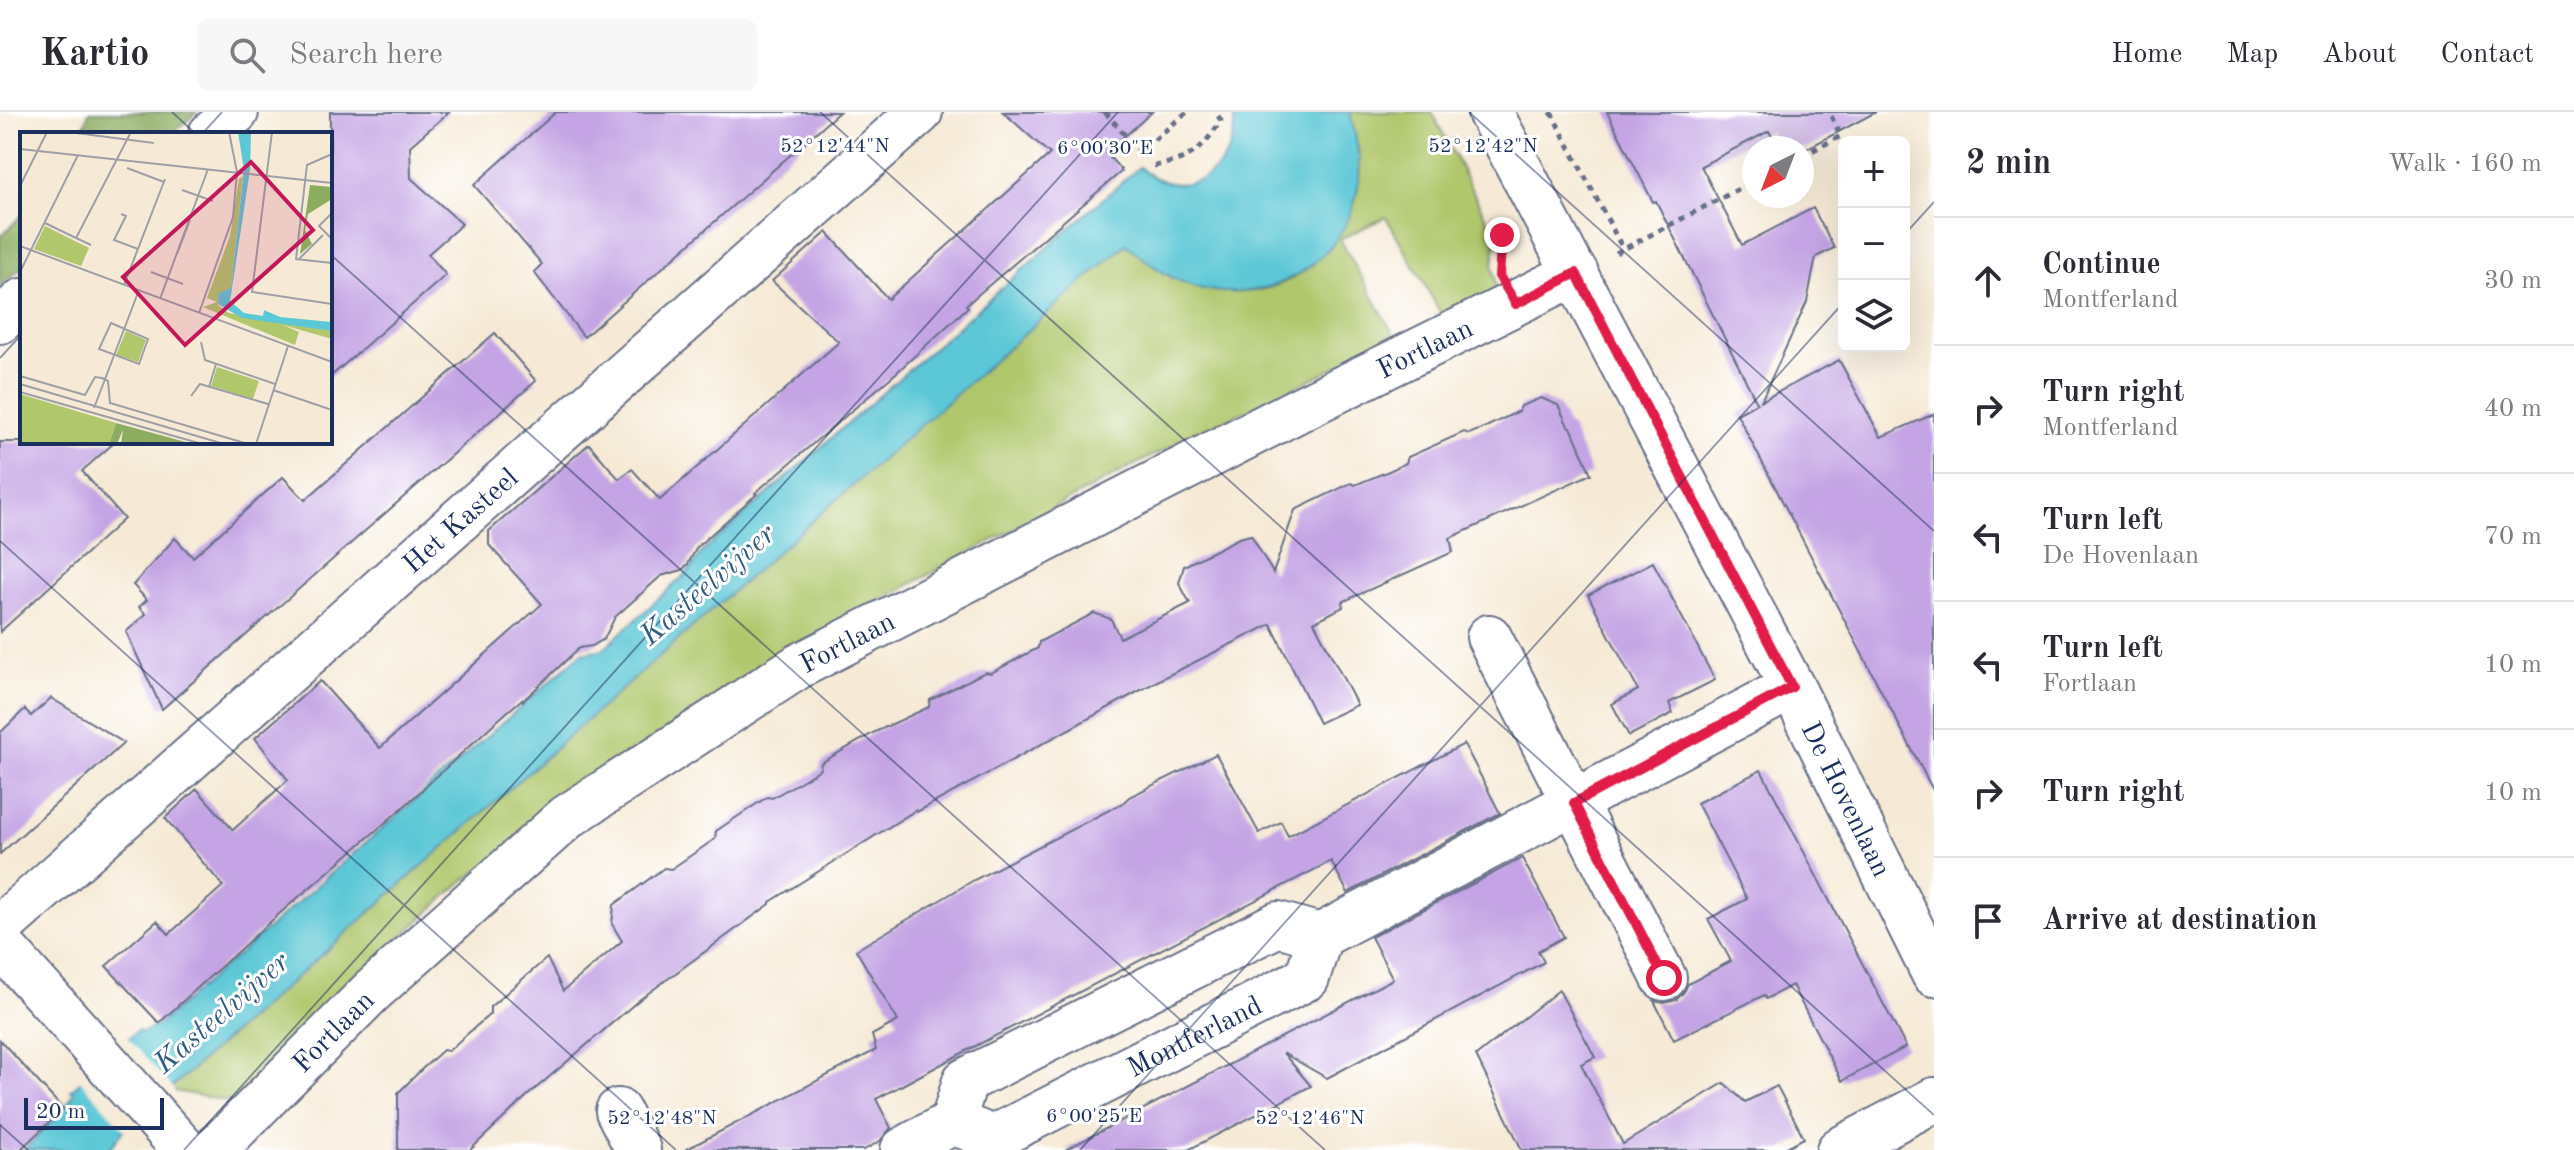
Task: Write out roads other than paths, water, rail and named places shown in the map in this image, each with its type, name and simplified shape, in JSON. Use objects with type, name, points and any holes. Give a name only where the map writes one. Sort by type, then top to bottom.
[{"type":"street","points":[[213,132],[236,112]]},
{"type":"street","name":"Het Kasteel","points":[[0,927],[920,112]]},
{"type":"street","name":"De Hovenlaan","points":[[1490,112],[1792,687],[1918,906],[1934,974]]},
{"type":"street","name":"Fortlaan","points":[[214,1150],[371,992],[567,817],[799,666],[1288,415],[1576,273]]},
{"type":"street","points":[[0,321],[20,303]]},
{"type":"street","points":[[1489,637],[1664,978]]},
{"type":"street","points":[[903,1150],[953,1122],[965,1081],[1278,924],[1320,936],[1792,687]]},
{"type":"street","name":"Montferland","points":[[953,1122],[993,1138],[1007,1131],[1307,978],[1320,936]]},
{"type":"street","points":[[0,944],[185,1150]]},
{"type":"street","points":[[1839,1150],[1934,1100]]},
{"type":"street","points":[[618,1111],[638,1150]]},
{"type":"water","name":"Kasteelvijver","points":[[1233,112],[1350,112],[1358,153],[1359,179],[1352,209],[1340,234],[1321,256],[1299,274],[1273,285],[1245,292],[1216,291],[1170,276],[1126,244],[172,1087],[124,1130],[109,1150],[24,1150],[63,1110],[74,1094],[71,1090],[138,1030],[142,1033],[158,1025],[582,653],[603,649],[686,574],[703,551],[1139,167],[1157,178],[1174,183],[1191,182],[1207,176],[1229,151]]}]
